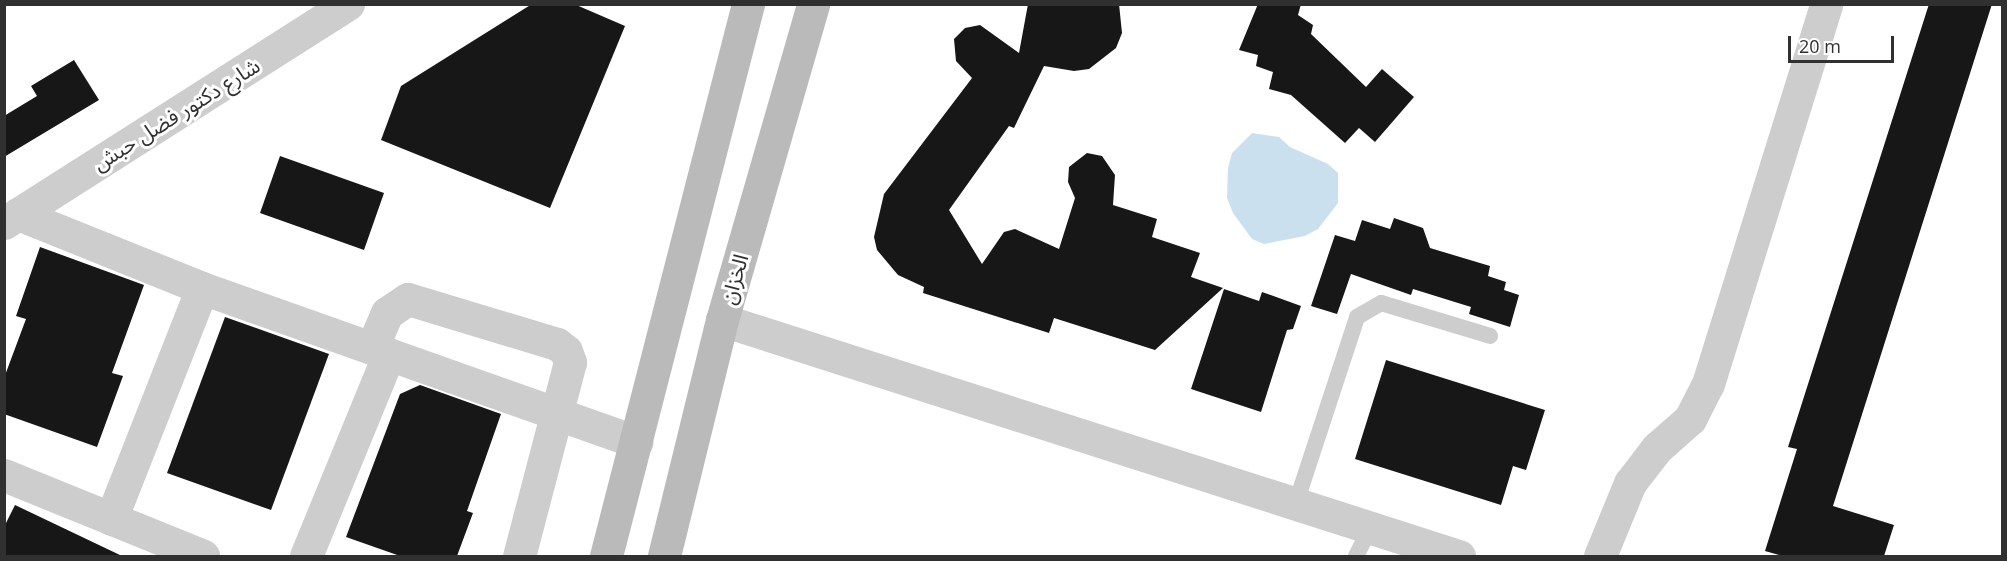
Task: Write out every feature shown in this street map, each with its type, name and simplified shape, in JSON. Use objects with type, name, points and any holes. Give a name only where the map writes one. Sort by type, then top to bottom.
[{"type":"main road","points":[[606,556],[748,4]]},
{"type":"main road","name":"الخزان","points":[[664,556],[722,320],[813,4]]},
{"type":"street","name":"شارع دكتور فضل حبش","points":[[11,219],[348,4]]},
{"type":"street","points":[[1600,556],[1629,483],[1657,448],[1690,419],[1708,384],[1826,4]]},
{"type":"street","points":[[11,219],[636,442]]},
{"type":"street","points":[[111,519],[202,288]]},
{"type":"street","points":[[306,556],[380,351],[387,313],[408,299],[557,344],[566,351],[570,362],[519,556]]},
{"type":"street","points":[[722,320],[1459,556]]},
{"type":"street","points":[[5,475],[187,553]]},
{"type":"lane","points":[[1296,503],[1357,317],[1381,303],[1490,336]]},
{"type":"lane","points":[[1356,556],[1371,527]]},
{"type":"water","points":[[1252,133],[1279,137],[1290,147],[1328,164],[1338,173],[1338,203],[1318,229],[1305,236],[1264,244],[1252,239],[1233,213],[1227,198],[1228,168],[1232,153]]},
{"type":"building","points":[[532,4],[574,4],[625,26],[550,208],[381,140],[401,86]]},
{"type":"building","points":[[1028,4],[1119,4],[1122,33],[1116,48],[1089,69],[1074,71],[1044,66],[1014,128],[1009,126],[949,210],[982,264],[1004,232],[1015,229],[1059,249],[1075,198],[1068,182],[1069,167],[1087,153],[1102,156],[1115,175],[1113,205],[1157,219],[1152,237],[1200,253],[1191,277],[1223,288],[1155,350],[1054,318],[1049,333],[923,293],[924,287],[898,275],[877,250],[874,237],[884,194],[972,78],[956,61],[954,39],[965,28],[980,25],[1019,53]]},
{"type":"building","points":[[1258,4],[1301,4],[1298,15],[1313,25],[1311,34],[1366,87],[1382,69],[1414,97],[1375,142],[1359,128],[1345,143],[1291,95],[1269,89],[1273,72],[1256,66],[1258,55],[1239,50]]},
{"type":"building","points":[[1929,4],[1992,4],[1833,506],[1894,525],[1884,556],[1783,556],[1765,551],[1797,449],[1788,447]]},
{"type":"building","points":[[74,60],[99,100],[4,157],[4,116],[37,96],[31,86]]},
{"type":"building","points":[[280,156],[384,193],[364,250],[260,213]]},
{"type":"building","points":[[1394,218],[1423,228],[1430,248],[1490,266],[1488,276],[1506,282],[1504,290],[1519,295],[1510,327],[1469,314],[1471,307],[1413,289],[1411,295],[1351,274],[1337,314],[1311,306],[1335,235],[1355,241],[1362,220],[1390,229]]},
{"type":"building","points":[[40,247],[144,285],[112,373],[123,376],[97,447],[4,414],[4,378],[26,319],[16,316]]},
{"type":"building","points":[[1224,289],[1259,301],[1262,292],[1301,306],[1293,329],[1287,330],[1261,412],[1191,389]]},
{"type":"building","points":[[225,317],[329,354],[271,510],[167,473]]},
{"type":"building","points":[[1386,360],[1545,410],[1526,470],[1513,466],[1501,505],[1355,459]]},
{"type":"building","points":[[420,385],[501,414],[467,511],[473,513],[457,556],[400,556],[346,537],[400,394]]},
{"type":"building","points":[[15,505],[122,556],[4,556],[4,527]]}]
